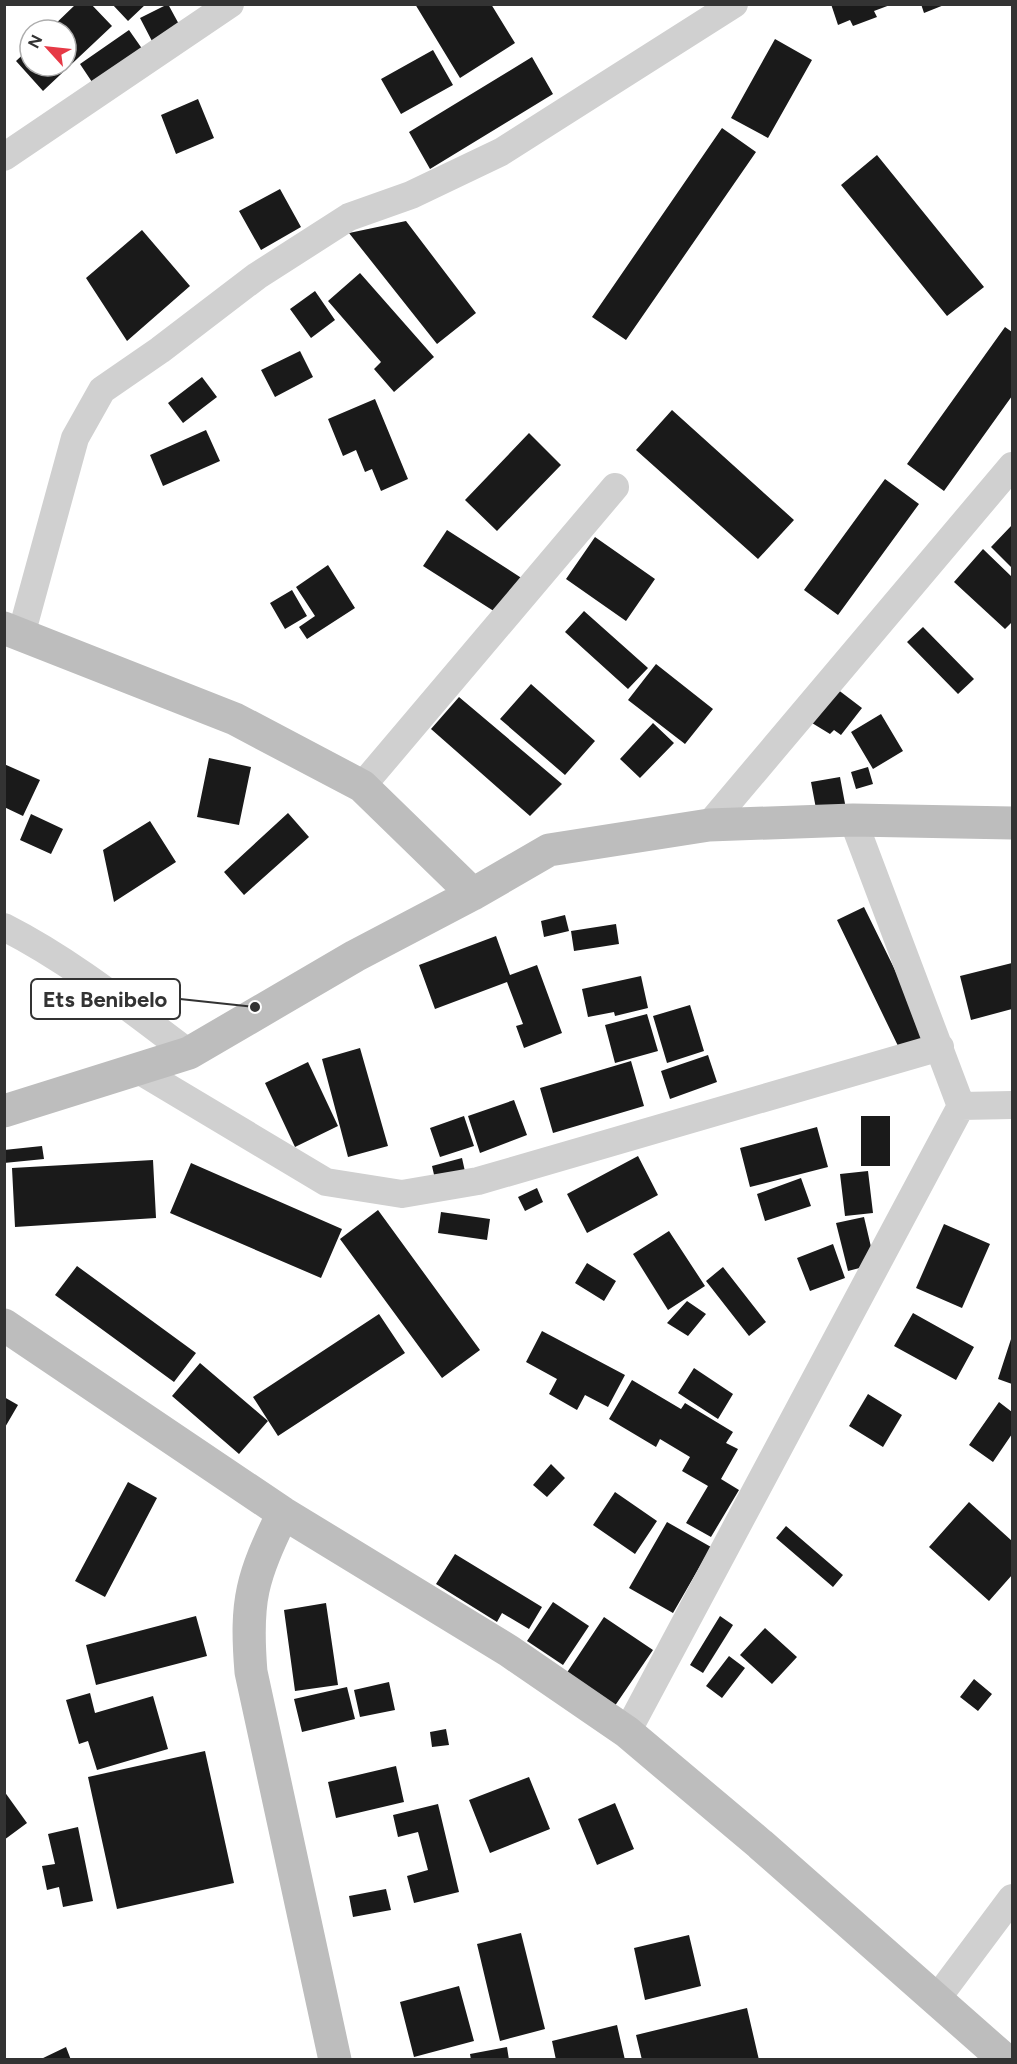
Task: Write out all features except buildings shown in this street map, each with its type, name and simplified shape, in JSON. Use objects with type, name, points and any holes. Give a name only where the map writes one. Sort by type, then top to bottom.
[{"type":"main road","points":[[13,631],[235,719],[362,786],[473,894]]},
{"type":"main road","points":[[4,1112],[189,1053],[356,956],[473,894],[549,850],[709,825],[853,820],[1012,824]]},
{"type":"main road","points":[[4,1325],[283,1513],[509,1651],[627,1732],[760,1844],[935,2001],[994,2058]]},
{"type":"main road","points":[[283,1513],[256,1571],[251,1589],[248,1634],[251,1672],[335,2060]]},
{"type":"street","points":[[4,157],[230,4]]},
{"type":"street","points":[[13,631],[75,438],[102,390],[160,350],[257,276],[349,217],[411,195],[501,152],[734,4]]},
{"type":"street","points":[[709,825],[1012,466]]},
{"type":"street","points":[[362,786],[615,487]]},
{"type":"street","points":[[627,1732],[961,1107],[853,820]]},
{"type":"street","points":[[4,927],[35,943],[88,977],[189,1053]]},
{"type":"street","points":[[136,1069],[326,1182],[402,1194],[478,1181],[940,1047]]},
{"type":"street","points":[[961,1107],[1012,1105]]},
{"type":"street","points":[[935,2001],[1012,1898]]},
{"type":"place","name":"Ets Benibelo","points":[[255,1007]]}]
